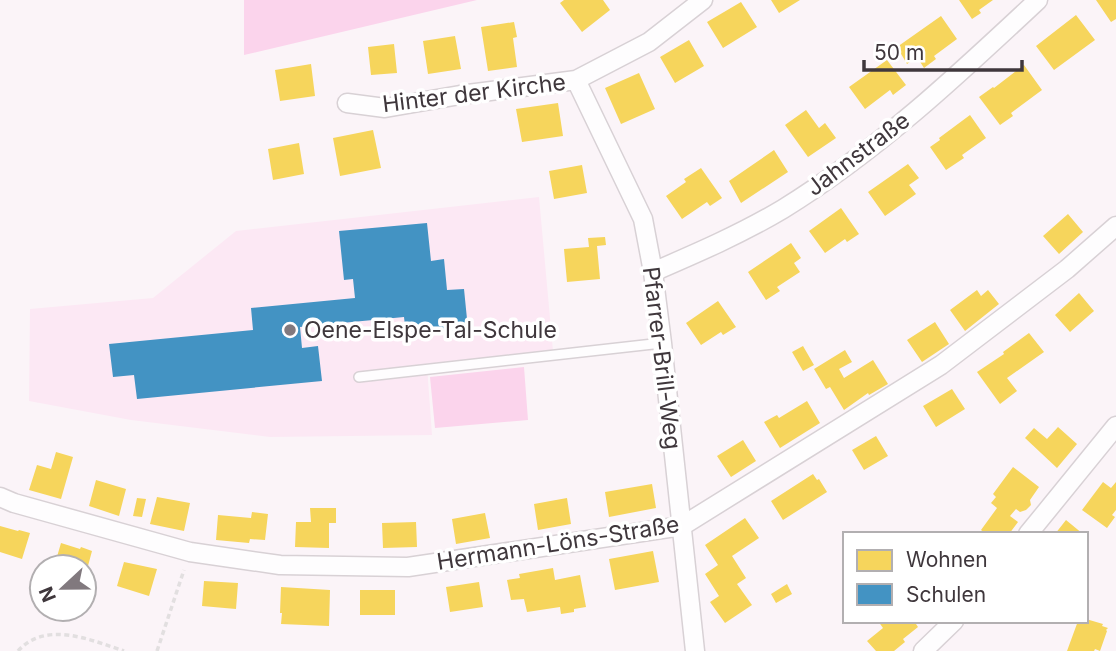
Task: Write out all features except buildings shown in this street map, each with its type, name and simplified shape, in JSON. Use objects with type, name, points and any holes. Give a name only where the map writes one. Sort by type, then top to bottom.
[{"type":"street","name":"Hinter der Kirche","points":[[347,103],[384,108],[576,80],[649,42],[704,0]]},
{"type":"street","name":"Jahnstraße","points":[[653,272],[720,243],[782,209],[851,162],[956,77],[1038,0]]},
{"type":"street","name":"Pfarrer-Brill-Weg","points":[[576,80],[643,219],[663,343],[695,651]]},
{"type":"street","name":"Hermann-Löns-Straße","points":[[0,497],[190,552],[280,565],[408,567],[682,526],[941,365],[1067,270],[1116,226]]},
{"type":"street","points":[[1030,532],[1116,426]]},
{"type":"street","points":[[923,651],[952,623]]},
{"type":"lane","points":[[359,377],[663,343]]},
{"type":"path","points":[[157,651],[190,552]]},
{"type":"path","points":[[18,651],[42,636],[61,634],[81,637],[124,651]]},
{"type":"shaded area","points":[[244,0],[477,0],[244,55]]},
{"type":"shaded area","name":"Oene-Elspe-Tal-Schule","points":[[539,197],[553,351],[427,366],[432,435],[270,437],[131,420],[29,401],[30,309],[153,298],[236,231]]},
{"type":"shaded area","points":[[524,367],[528,420],[435,428],[430,377]]},
{"type":"place","name":"Oene-Elspe-Tal-Schule","points":[[290,330]]}]
